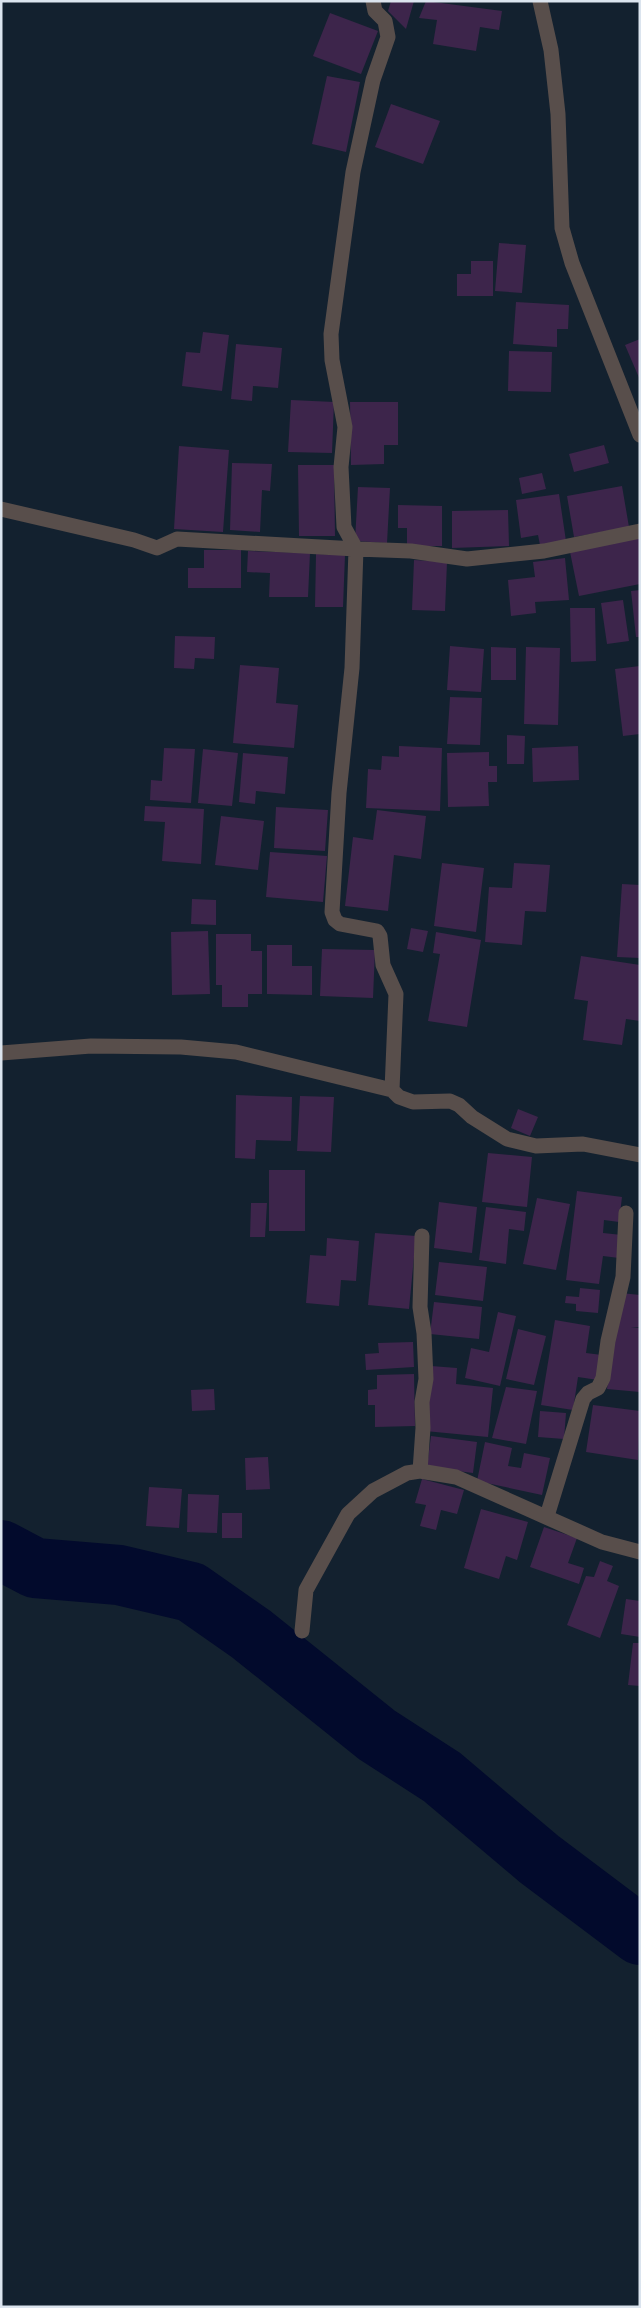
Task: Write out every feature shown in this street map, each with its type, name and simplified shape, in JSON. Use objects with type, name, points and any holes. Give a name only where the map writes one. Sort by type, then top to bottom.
[{"type":"street","points":[[373,1],[375,11],[385,22],[388,37],[373,80],[353,172],[331,334],[332,360],[345,428],[341,467],[344,528],[356,549],[352,668],[339,793],[332,912],[335,920],[340,924],[369,928],[377,931],[380,936],[383,965],[396,994],[392,1090]]},
{"type":"street","points":[[540,1],[551,50],[558,114],[562,228],[572,263],[640,435]]},
{"type":"street","points":[[1,509],[134,540],[157,548],[177,539],[411,551],[467,559],[544,551],[640,531]]},
{"type":"street","points":[[1,1053],[91,1046],[180,1047],[236,1052],[392,1090],[399,1097],[413,1102],[450,1101],[459,1105],[472,1117],[507,1139],[536,1146],[582,1144],[640,1155]]},
{"type":"street","points":[[547,1516],[582,1399],[588,1392],[598,1388],[603,1378],[608,1341],[623,1277],[626,1213]]},
{"type":"street","points":[[420,1471],[423,1428],[422,1402],[426,1379],[420,1306],[422,1236]]},
{"type":"street","points":[[302,1631],[306,1590],[348,1514],[373,1491],[407,1473],[420,1471],[456,1477],[602,1542],[640,1552]]},
{"type":"building","points":[[391,1],[414,1],[406,29],[388,11]]},
{"type":"building","points":[[426,1],[502,11],[499,30],[480,27],[476,51],[433,44],[437,20],[419,18]]},
{"type":"building","points":[[330,13],[378,31],[361,74],[313,56]]},
{"type":"building","points":[[327,76],[360,82],[346,152],[312,144]]},
{"type":"building","points":[[391,104],[440,121],[423,164],[375,147]]},
{"type":"building","points":[[499,243],[526,245],[522,293],[495,291]]},
{"type":"building","points":[[471,261],[493,261],[493,296],[457,296],[457,274],[471,274]]},
{"type":"building","points":[[516,302],[569,305],[568,329],[557,329],[557,347],[513,344]]},
{"type":"building","points":[[203,332],[229,335],[222,391],[182,386],[186,352],[200,353]]},
{"type":"building","points":[[640,339],[640,380],[625,345]]},
{"type":"building","points":[[236,344],[282,348],[278,388],[253,386],[252,401],[231,399]]},
{"type":"building","points":[[509,351],[552,352],[551,392],[508,391]]},
{"type":"building","points":[[291,400],[334,402],[332,453],[288,452]]},
{"type":"building","points":[[350,402],[398,402],[398,445],[384,445],[384,464],[351,465]]},
{"type":"building","points":[[604,445],[609,463],[574,472],[569,454]]},
{"type":"building","points":[[179,446],[229,450],[223,532],[174,529]]},
{"type":"building","points":[[232,463],[272,464],[270,491],[262,490],[260,532],[230,530]]},
{"type":"building","points":[[298,465],[334,465],[335,536],[299,536]]},
{"type":"building","points":[[542,473],[546,489],[522,494],[519,478]]},
{"type":"building","points":[[622,486],[629,527],[574,537],[567,496]]},
{"type":"building","points":[[358,487],[390,488],[387,543],[355,541]]},
{"type":"building","points":[[559,494],[566,541],[540,545],[538,535],[521,538],[516,500]]},
{"type":"building","points":[[398,505],[442,506],[442,546],[407,546],[407,528],[398,528]]},
{"type":"building","points":[[508,510],[509,546],[452,548],[452,511]]},
{"type":"building","points":[[640,538],[640,584],[579,596],[570,552]]},
{"type":"building","points":[[204,550],[241,550],[241,588],[188,588],[188,568],[204,568]]},
{"type":"building","points":[[248,551],[310,553],[308,597],[269,597],[270,573],[247,572]]},
{"type":"building","points":[[316,554],[345,555],[343,607],[315,607]]},
{"type":"building","points":[[565,558],[569,600],[535,602],[536,613],[511,616],[508,580],[535,577],[533,562]]},
{"type":"building","points":[[414,560],[447,562],[445,611],[412,610]]},
{"type":"building","points":[[640,590],[640,637],[636,637],[631,591]]},
{"type":"building","points":[[623,600],[629,641],[607,644],[601,603]]},
{"type":"building","points":[[570,608],[595,608],[596,661],[571,662]]},
{"type":"building","points":[[175,636],[215,637],[214,659],[195,658],[194,669],[174,668]]},
{"type":"building","points":[[450,646],[484,649],[481,692],[447,690]]},
{"type":"building","points":[[491,647],[516,648],[516,680],[491,680]]},
{"type":"building","points":[[526,647],[560,648],[558,725],[524,724]]},
{"type":"building","points":[[240,665],[279,668],[276,703],[298,705],[294,748],[233,743]]},
{"type":"building","points":[[640,666],[640,734],[623,736],[615,669]]},
{"type":"building","points":[[450,697],[482,698],[480,745],[447,744]]},
{"type":"building","points":[[507,735],[525,736],[524,764],[507,764]]},
{"type":"building","points":[[399,746],[442,748],[440,811],[366,808],[368,769],[381,770],[382,756],[399,757]]},
{"type":"building","points":[[578,746],[579,780],[533,782],[532,748]]},
{"type":"building","points":[[164,748],[195,749],[191,803],[150,800],[151,780],[162,781]]},
{"type":"building","points":[[203,749],[238,753],[232,806],[198,803]]},
{"type":"building","points":[[489,752],[489,766],[497,766],[497,782],[488,782],[489,806],[448,807],[447,753]]},
{"type":"building","points":[[243,753],[288,757],[285,794],[256,791],[255,804],[239,802]]},
{"type":"building","points":[[145,806],[204,809],[201,864],[162,861],[165,822],[144,821]]},
{"type":"building","points":[[276,807],[328,810],[325,851],[274,848]]},
{"type":"building","points":[[377,810],[426,816],[421,859],[394,855],[388,911],[345,906],[353,837],[373,840]]},
{"type":"building","points":[[221,816],[264,821],[258,870],[215,865]]},
{"type":"building","points":[[270,852],[327,856],[323,902],[266,897]]},
{"type":"building","points":[[442,863],[484,868],[476,932],[434,926]]},
{"type":"building","points":[[514,863],[550,865],[546,912],[525,911],[522,945],[485,942],[489,887],[512,888]]},
{"type":"building","points":[[622,884],[640,885],[640,958],[617,957]]},
{"type":"building","points":[[192,899],[216,900],[216,925],[191,924]]},
{"type":"building","points":[[411,928],[428,931],[423,952],[407,949]]},
{"type":"building","points":[[208,931],[210,994],[172,995],[171,932]]},
{"type":"building","points":[[436,932],[481,940],[467,1027],[428,1021],[440,954],[433,953]]},
{"type":"building","points":[[216,934],[251,934],[251,951],[262,951],[262,994],[248,994],[248,1007],[222,1007],[222,985],[216,985]]},
{"type":"building","points":[[267,945],[292,945],[292,966],[312,966],[312,995],[267,994]]},
{"type":"building","points":[[322,949],[375,950],[373,998],[320,996]]},
{"type":"building","points":[[581,956],[640,965],[640,1021],[626,1019],[622,1045],[583,1040],[588,1001],[574,999]]},
{"type":"building","points":[[236,1095],[292,1097],[291,1141],[256,1140],[255,1159],[235,1158]]},
{"type":"building","points":[[300,1096],[334,1097],[331,1152],[297,1151]]},
{"type":"building","points":[[518,1109],[538,1117],[530,1136],[511,1128]]},
{"type":"building","points":[[488,1153],[532,1157],[527,1207],[482,1202]]},
{"type":"building","points":[[269,1170],[305,1170],[305,1231],[269,1231]]},
{"type":"building","points":[[577,1191],[622,1197],[619,1222],[604,1220],[603,1233],[622,1235],[619,1258],[603,1256],[599,1284],[566,1280]]},
{"type":"building","points":[[537,1198],[570,1204],[556,1270],[523,1264]]},
{"type":"building","points":[[439,1202],[477,1207],[472,1253],[434,1248]]},
{"type":"building","points":[[251,1203],[267,1203],[265,1237],[250,1237]]},
{"type":"building","points":[[486,1207],[526,1212],[524,1231],[509,1229],[506,1264],[479,1260]]},
{"type":"building","points":[[375,1233],[416,1236],[409,1309],[368,1305]]},
{"type":"building","points":[[327,1238],[359,1241],[356,1281],[341,1280],[339,1306],[306,1303],[310,1255],[326,1256]]},
{"type":"building","points":[[439,1262],[487,1267],[483,1301],[435,1295]]},
{"type":"building","points":[[580,1288],[600,1290],[598,1313],[576,1311],[576,1304],[565,1303],[566,1296],[579,1297]]},
{"type":"building","points":[[621,1293],[640,1295],[640,1327],[631,1327],[640,1328],[640,1392],[607,1389],[613,1327]]},
{"type":"building","points":[[434,1302],[482,1307],[479,1339],[430,1334]]},
{"type":"building","points":[[498,1312],[516,1316],[500,1386],[465,1378],[471,1348],[489,1352]]},
{"type":"building","points":[[555,1320],[590,1326],[586,1353],[602,1355],[598,1380],[578,1377],[573,1410],[541,1405]]},
{"type":"building","points":[[518,1329],[546,1336],[534,1385],[506,1379]]},
{"type":"building","points":[[413,1342],[414,1367],[366,1370],[365,1354],[379,1353],[378,1343]]},
{"type":"building","points":[[431,1366],[457,1368],[456,1384],[493,1388],[488,1437],[425,1431]]},
{"type":"building","points":[[414,1374],[415,1426],[375,1427],[375,1405],[368,1405],[368,1390],[377,1389],[377,1375]]},
{"type":"building","points":[[506,1387],[537,1391],[526,1444],[492,1438]]},
{"type":"building","points":[[214,1389],[215,1410],[192,1411],[191,1390]]},
{"type":"building","points":[[593,1405],[640,1411],[638,1460],[586,1452]]},
{"type":"building","points":[[540,1411],[566,1413],[564,1439],[538,1437]]},
{"type":"building","points":[[431,1436],[477,1442],[473,1473],[427,1467]]},
{"type":"building","points":[[485,1442],[512,1448],[508,1466],[521,1468],[524,1453],[550,1458],[542,1495],[477,1481]]},
{"type":"building","points":[[268,1457],[270,1489],[246,1490],[245,1458]]},
{"type":"building","points":[[422,1479],[464,1490],[457,1514],[441,1510],[436,1530],[420,1526],[426,1505],[415,1503]]},
{"type":"building","points":[[149,1487],[182,1489],[179,1528],[146,1526]]},
{"type":"building","points":[[188,1494],[219,1495],[217,1533],[187,1532]]},
{"type":"building","points":[[481,1509],[528,1522],[517,1560],[506,1556],[499,1579],[464,1568]]},
{"type":"building","points":[[222,1513],[242,1513],[242,1538],[222,1538]]},
{"type":"building","points":[[544,1527],[577,1538],[568,1563],[584,1568],[579,1584],[530,1567]]},
{"type":"building","points":[[600,1561],[613,1566],[607,1581],[619,1586],[600,1638],[567,1625],[586,1576],[594,1577]]},
{"type":"building","points":[[626,1599],[640,1601],[640,1637],[621,1634]]},
{"type":"building","points":[[633,1643],[640,1643],[640,1686],[628,1685]]},
{"type":"waterway","points":[[1,1550],[35,1568],[119,1575],[191,1592],[251,1634],[377,1735],[442,1777],[539,1859],[640,1935]]}]
